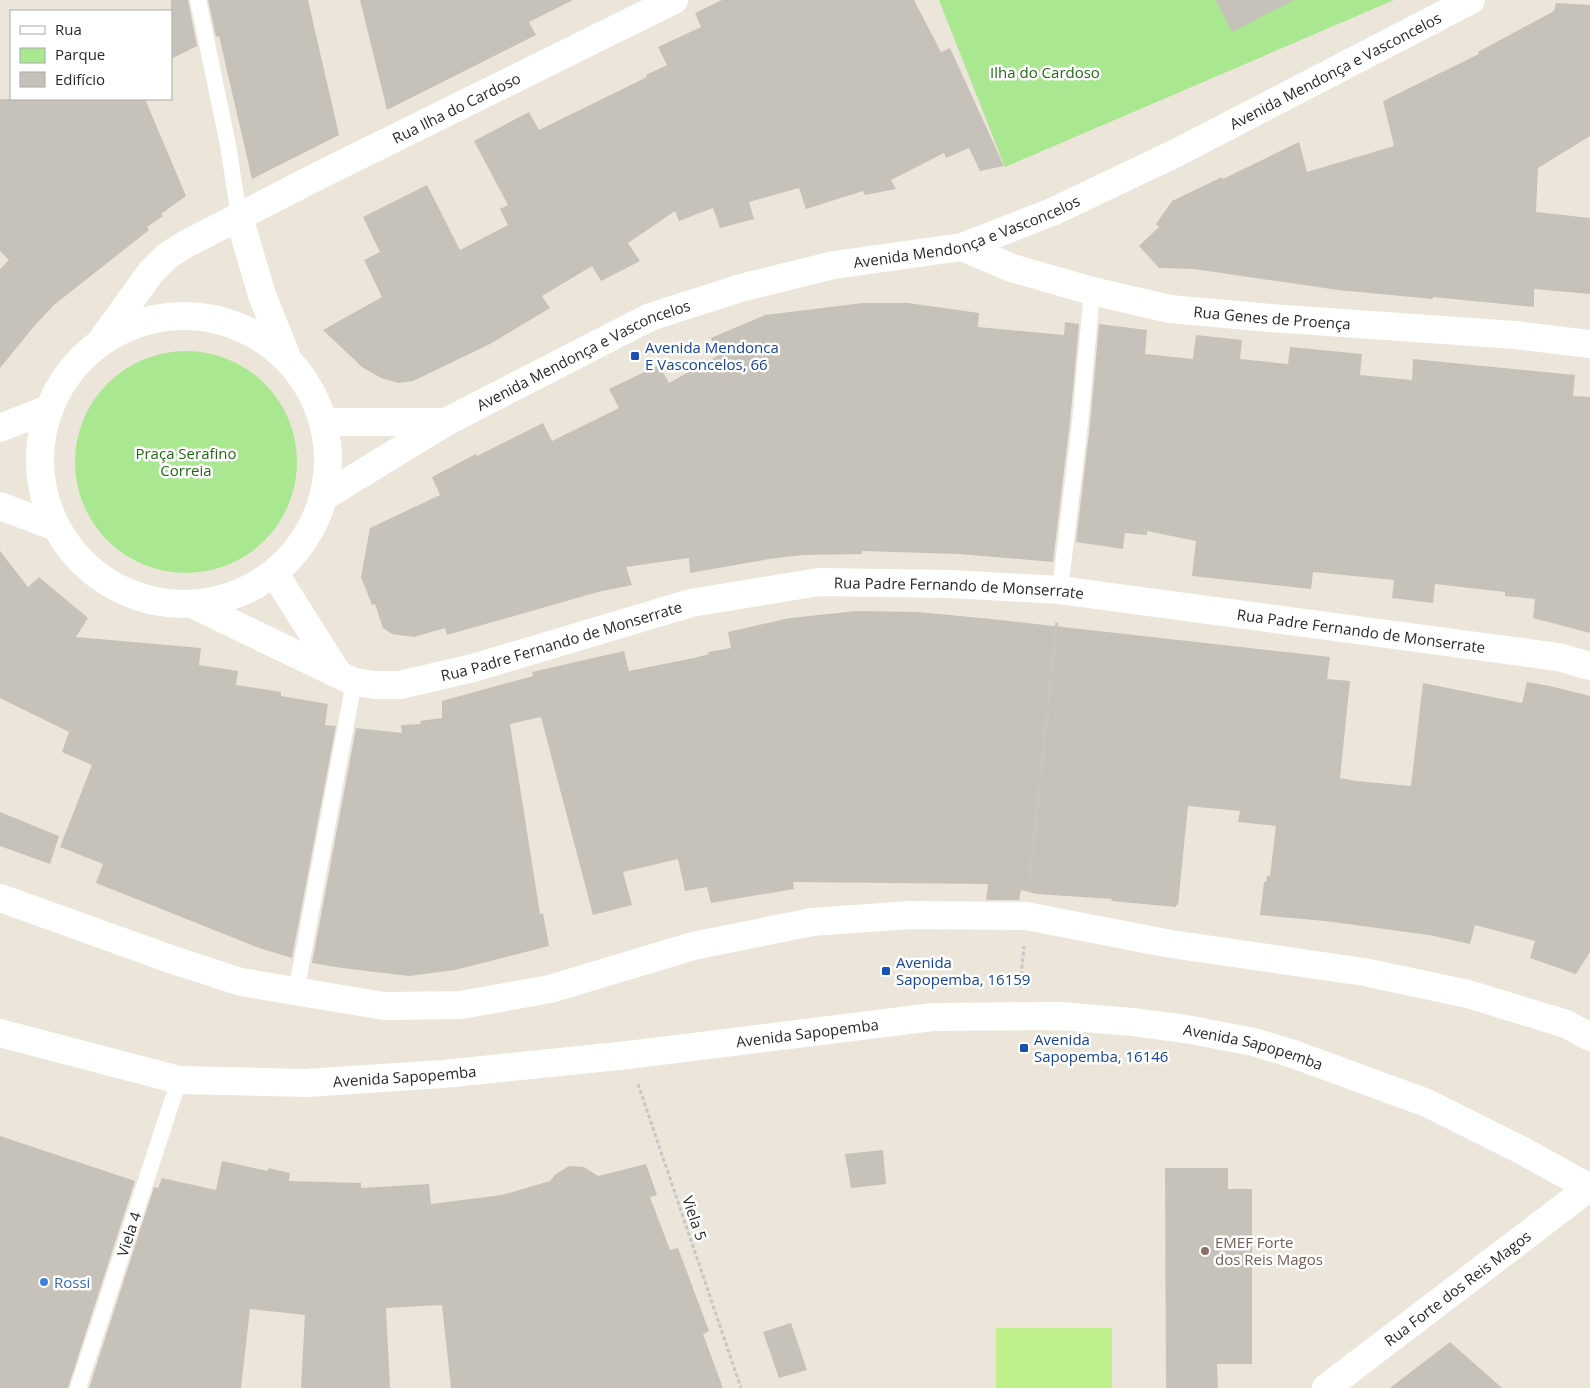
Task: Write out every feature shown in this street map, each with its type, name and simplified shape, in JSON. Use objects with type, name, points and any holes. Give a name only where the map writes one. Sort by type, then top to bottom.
[{"type":"street","name":"Rua Ilha do Cardoso","points":[[100,342],[151,272],[167,256],[186,244],[316,176],[674,0]]},
{"type":"street","name":"Avenida Mendonça e Vasconcelos","points":[[325,496],[446,422],[650,317],[744,287],[834,265],[962,247],[1052,212],[1149,166],[1471,0]]},
{"type":"street","points":[[239,217],[262,295],[286,356]]},
{"type":"street","name":"Rua Genes de Proença","points":[[962,247],[1012,268],[1092,291],[1170,309],[1515,335],[1590,344]]},
{"type":"street","points":[[196,315],[229,322],[260,335],[286,356],[310,387],[324,422],[329,459],[325,496],[306,539],[275,574],[234,596],[194,605],[152,602],[113,586],[80,561],[56,527],[42,488],[40,448],[50,408],[62,383],[79,361],[100,342],[130,326],[162,316],[196,315]]},
{"type":"street","points":[[0,428],[50,408]]},
{"type":"street","name":"Avenida Mendonça e Vasconcelos","points":[[324,422],[446,422]]},
{"type":"street","points":[[0,506],[56,527]]},
{"type":"street","points":[[275,574],[346,678]]},
{"type":"street","name":"Rua Padre Fernando de Monserrate","points":[[194,605],[346,678],[376,685],[400,684],[473,668],[691,603],[819,582],[951,584],[1060,590],[1558,657],[1590,666]]},
{"type":"street","points":[[0,898],[173,960],[241,982],[384,1006],[461,1004],[550,988],[693,946],[812,922],[910,915],[1026,916],[1171,944],[1364,972],[1468,994],[1566,1024],[1590,1037]]},
{"type":"street","name":"Avenida Sapopemba","points":[[0,1033],[179,1080],[306,1083],[443,1074],[628,1055],[934,1017],[1061,1016],[1186,1029],[1254,1042],[1293,1054],[1427,1103],[1523,1150],[1590,1188]]},
{"type":"street","name":"Rua Forte dos Reis Magos","points":[[1326,1388],[1590,1188]]},
{"type":"lane","points":[[198,0],[228,145],[239,217]]},
{"type":"lane","points":[[1060,590],[1080,423],[1092,291]]},
{"type":"lane","points":[[296,992],[346,678]]},
{"type":"lane","name":"Viela 4","points":[[78,1388],[179,1080]]},
{"type":"path","points":[[1018,1016],[1026,916],[1060,590]]},
{"type":"path","name":"Viela 5","points":[[628,1055],[741,1388]]},
{"type":"green space","name":"Ilha do Cardoso","points":[[939,0],[1394,0],[1005,167]]},
{"type":"green space","name":"Praça Serafino Correia","points":[[186,351],[208,353],[238,364],[256,376],[272,392],[284,410],[292,430],[297,462],[295,484],[284,514],[272,532],[256,548],[238,560],[218,568],[186,573],[164,571],[134,560],[116,548],[100,532],[88,514],[80,494],[75,462],[77,440],[88,410],[100,392],[116,376],[134,364],[154,356]]},
{"type":"green space","points":[[996,1328],[1112,1328],[1112,1388],[996,1388]]},
{"type":"building","points":[[171,0],[188,0],[197,46],[172,58],[172,10]]},
{"type":"building","points":[[208,0],[308,0],[339,135],[252,179],[219,36],[216,37]]},
{"type":"building","points":[[360,0],[573,0],[529,22],[536,35],[387,110]]},
{"type":"building","points":[[722,0],[914,0],[941,52],[950,48],[1004,166],[980,171],[969,148],[946,158],[944,153],[891,180],[896,189],[865,195],[863,191],[806,209],[799,188],[749,202],[754,219],[720,228],[713,208],[679,221],[675,211],[628,243],[640,261],[601,281],[592,266],[542,296],[550,308],[490,344],[413,381],[398,383],[381,378],[362,367],[323,330],[382,297],[364,260],[380,252],[363,217],[427,185],[460,250],[508,225],[500,209],[508,205],[474,141],[529,112],[539,130],[647,77],[646,75],[667,65],[658,47],[701,27],[695,13]]},
{"type":"building","points":[[1216,0],[1294,0],[1232,32]]},
{"type":"building","points":[[1556,3],[1590,5],[1590,136],[1538,168],[1536,212],[1590,218],[1590,294],[1534,289],[1534,307],[1338,290],[1194,269],[1159,268],[1139,246],[1159,227],[1156,224],[1172,201],[1222,177],[1223,179],[1299,142],[1307,172],[1394,146],[1383,101],[1479,54],[1478,52],[1554,11]]},
{"type":"building","points":[[0,99],[145,100],[186,196],[161,214],[163,216],[147,227],[149,230],[54,305],[0,368],[0,269],[9,260],[0,251]]},
{"type":"building","points":[[863,303],[908,303],[979,313],[978,327],[1064,335],[1065,322],[1079,324],[1070,422],[1053,562],[959,554],[862,551],[862,554],[803,555],[769,559],[690,573],[689,558],[626,567],[632,585],[598,592],[447,635],[445,628],[414,637],[392,634],[383,628],[375,604],[372,605],[361,577],[370,528],[440,495],[432,477],[543,423],[552,441],[619,408],[609,389],[659,365],[669,383],[719,355],[711,338],[765,315]]},
{"type":"building","points":[[1099,324],[1147,330],[1145,354],[1193,359],[1196,335],[1242,340],[1240,359],[1288,364],[1290,347],[1362,354],[1360,375],[1412,380],[1413,359],[1575,375],[1573,396],[1590,397],[1590,633],[1533,618],[1535,599],[1505,596],[1505,592],[1435,584],[1433,603],[1392,598],[1394,580],[1313,572],[1311,589],[1192,576],[1196,541],[1147,531],[1147,535],[1125,533],[1123,549],[1076,542],[1090,424]]},
{"type":"building","points":[[0,551],[28,587],[39,577],[88,618],[76,637],[201,648],[199,665],[238,671],[236,685],[281,692],[281,696],[328,704],[325,725],[336,726],[292,958],[259,948],[96,883],[103,864],[60,847],[92,765],[62,752],[69,732],[0,698]]},
{"type":"building","points":[[857,611],[918,612],[991,619],[1330,657],[1327,679],[1350,681],[1340,778],[1356,781],[1411,786],[1423,683],[1522,703],[1527,682],[1590,696],[1590,952],[1576,974],[1530,958],[1535,941],[1475,925],[1470,944],[1429,935],[1325,921],[1260,915],[1264,882],[1266,882],[1267,876],[1270,876],[1276,826],[1238,822],[1240,811],[1188,806],[1178,905],[1176,907],[1111,901],[1112,899],[1037,894],[1021,890],[1019,900],[986,900],[988,884],[793,882],[794,889],[711,903],[707,887],[685,891],[678,859],[623,872],[632,905],[593,915],[541,717],[510,724],[540,914],[543,913],[549,946],[455,970],[409,976],[312,963],[356,728],[402,733],[401,725],[421,724],[420,721],[442,718],[442,701],[533,676],[532,672],[624,651],[629,671],[694,658],[709,654],[708,652],[731,648],[728,632],[790,618]]},
{"type":"building","points":[[0,812],[59,836],[50,864],[0,846]]},
{"type":"building","name":"Rossi","points":[[0,1136],[135,1181],[68,1388],[0,1388]]},
{"type":"building","points":[[883,1150],[886,1184],[851,1188],[845,1154]]},
{"type":"building","points":[[222,1161],[268,1171],[268,1168],[290,1173],[289,1181],[361,1183],[361,1188],[429,1184],[431,1204],[502,1195],[550,1181],[556,1174],[569,1166],[584,1167],[598,1176],[646,1164],[657,1195],[650,1197],[670,1250],[678,1248],[709,1331],[703,1334],[723,1388],[451,1388],[442,1305],[386,1308],[390,1388],[301,1388],[305,1315],[250,1309],[241,1388],[89,1388],[154,1187],[158,1188],[162,1178],[216,1190]]},
{"type":"building","points":[[1165,1168],[1228,1168],[1228,1189],[1252,1189],[1252,1364],[1217,1364],[1218,1388],[1166,1388]]},
{"type":"building","points":[[791,1323],[807,1370],[779,1378],[763,1332]]},
{"type":"building","points":[[1450,1342],[1502,1388],[1390,1388]]},
{"type":"place","name":"Avenida Mendonca E Vasconcelos, 66","points":[[635,356]]},
{"type":"place","name":"Avenida Sapopemba, 16159","points":[[886,971]]},
{"type":"place","name":"Avenida Sapopemba, 16146","points":[[1024,1048]]},
{"type":"place","name":"EMEF Forte dos Reis Magos","points":[[1205,1251]]},
{"type":"place","name":"Rossi","points":[[44,1282]]}]
